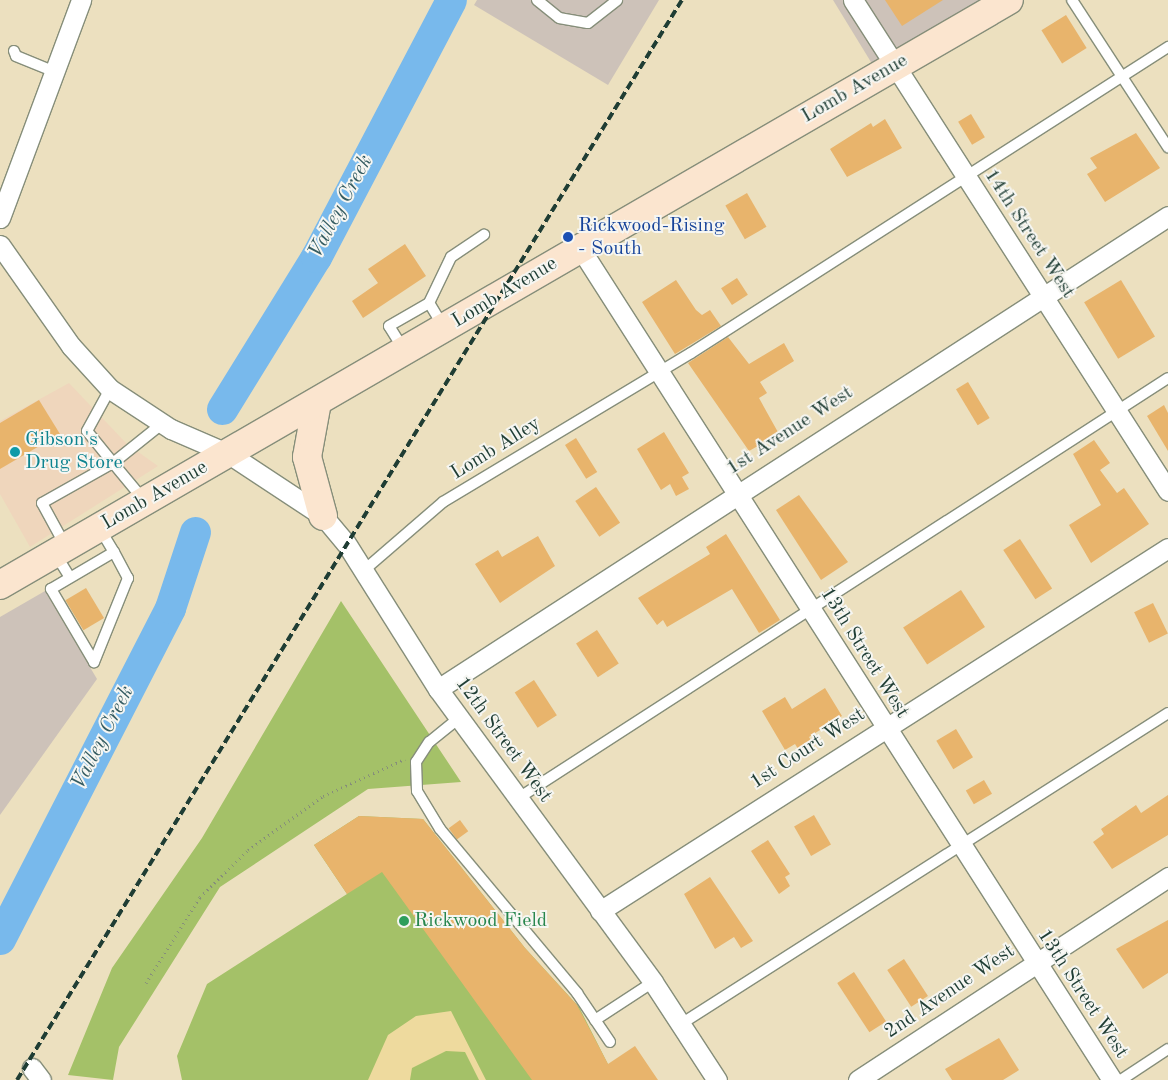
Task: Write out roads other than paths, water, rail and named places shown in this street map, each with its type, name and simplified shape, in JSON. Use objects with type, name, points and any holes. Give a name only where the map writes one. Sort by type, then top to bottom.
[{"type":"main road","name":"Lomb Avenue","points":[[0,585],[444,330],[580,248],[1009,0]]},
{"type":"main road","points":[[317,402],[307,457],[323,516]]},
{"type":"street","points":[[0,218],[82,0]]},
{"type":"street","name":"14th Street West","points":[[853,0],[1168,491]]},
{"type":"street","name":"1st Avenue West","points":[[438,689],[738,491],[1168,216]]},
{"type":"street","name":"12th Street West","points":[[0,246],[71,346],[110,389],[163,423],[229,454],[323,516],[438,689],[653,982],[717,1080]]},
{"type":"street","name":"13th Street West","points":[[580,248],[738,491],[884,727],[1034,963],[1112,1080]]},
{"type":"street","name":"1st Court West","points":[[600,910],[884,727],[1168,548]]},
{"type":"street","name":"2nd Avenue West","points":[[858,1080],[1168,876]]},
{"type":"lane","points":[[537,0],[559,18],[588,23],[615,3]]},
{"type":"lane","points":[[602,0],[615,3]]},
{"type":"lane","points":[[1072,0],[1168,147]]},
{"type":"lane","name":"Lomb Alley","points":[[362,572],[443,502],[659,370],[1168,47]]},
{"type":"lane","points":[[14,51],[16,56],[55,72]]},
{"type":"lane","points":[[405,352],[389,326],[429,303],[451,257],[484,235]]},
{"type":"lane","points":[[429,303],[444,330]]},
{"type":"lane","points":[[517,799],[1116,409],[1168,378]]},
{"type":"lane","points":[[110,389],[87,431],[145,502]]},
{"type":"lane","points":[[70,577],[42,503],[112,463],[163,423]]},
{"type":"lane","points":[[100,528],[114,552],[128,578],[94,662],[51,589],[114,552]]},
{"type":"lane","points":[[681,1024],[1168,713]]},
{"type":"lane","points":[[459,718],[423,751],[416,762],[417,791],[440,829],[595,1020],[610,1042]]},
{"type":"lane","points":[[595,1020],[653,982]]},
{"type":"lane","points":[[1121,1080],[1168,1049]]},
{"type":"waterway","name":"Valley Creek","points":[[222,409],[316,257],[451,0]]},
{"type":"waterway","name":"Valley Creek","points":[[0,939],[170,608],[195,532]]},
{"type":"railway","points":[[17,1080],[682,0]]},
{"type":"place","name":"Rickwood-Rising - South","points":[[568,237]]},
{"type":"place","name":"Gibson's Drug Store","points":[[15,452]]},
{"type":"place","name":"Rickwood Field","points":[[404,921]]}]
